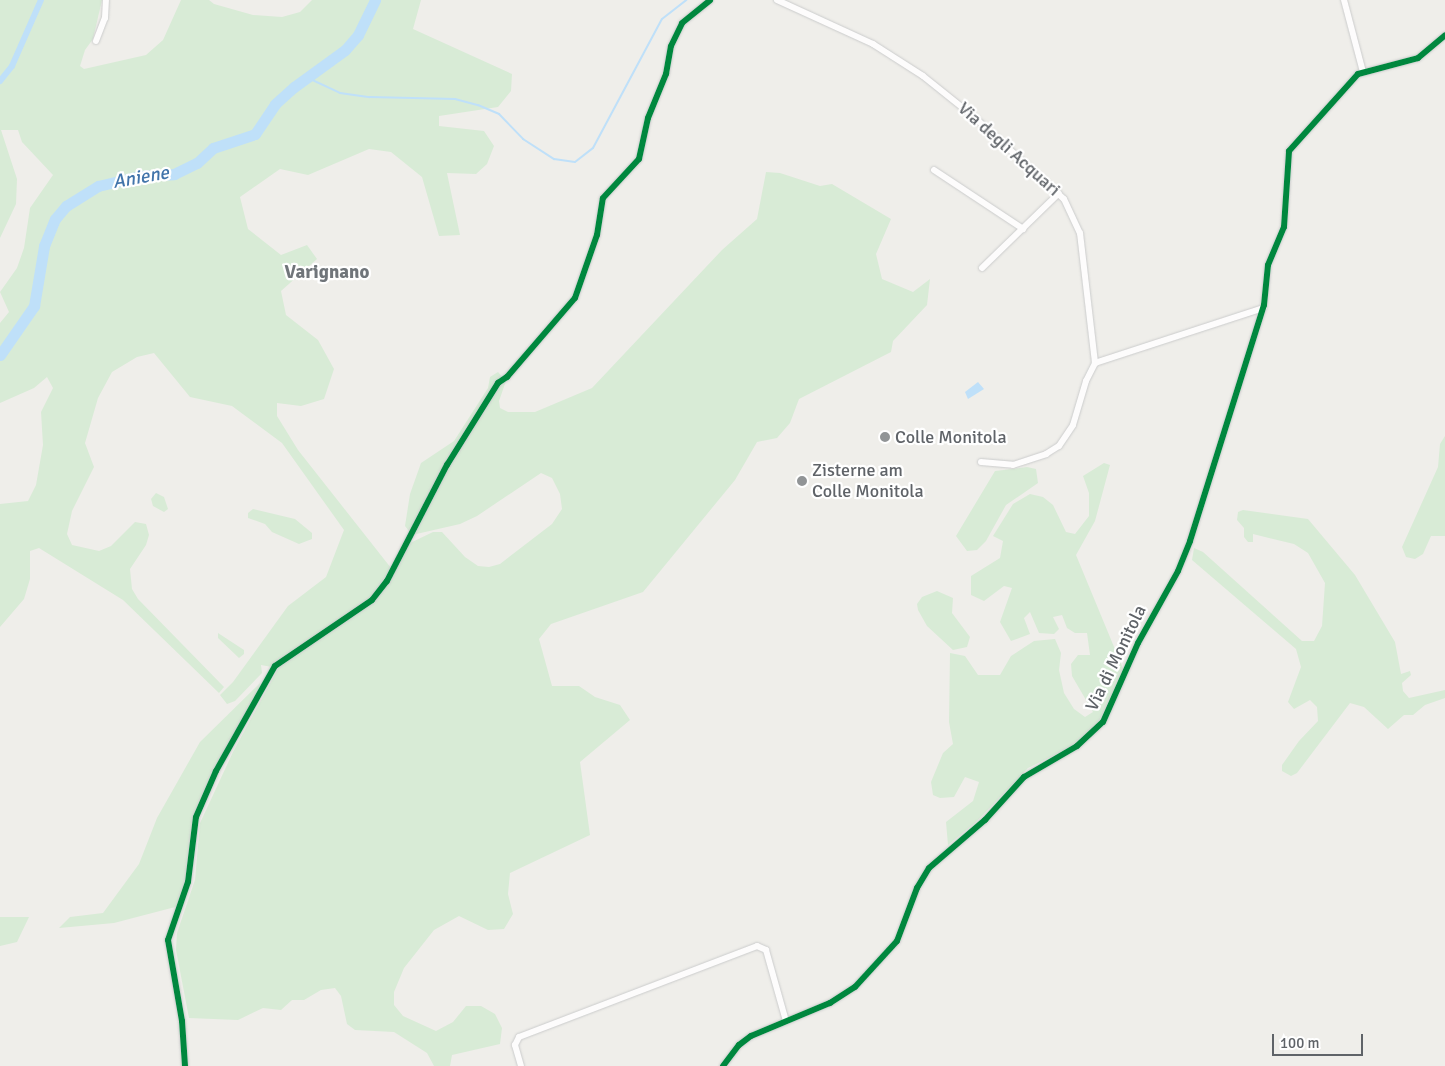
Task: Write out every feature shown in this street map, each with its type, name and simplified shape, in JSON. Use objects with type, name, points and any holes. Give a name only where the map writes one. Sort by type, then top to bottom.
[{"type":"street","points":[[96,41],[106,15],[106,0]]},
{"type":"street","points":[[185,1066],[182,1021],[168,940],[186,890],[196,817],[216,771],[275,666],[372,600],[387,581],[447,465],[498,383],[575,298],[597,236],[603,198],[639,160],[648,118],[666,74],[671,46],[682,23],[710,0]]},
{"type":"street","name":"Via degli Acquari","points":[[777,0],[876,46],[923,76],[973,116],[1059,194],[1072,211],[1080,233],[1095,364]]},
{"type":"street","points":[[1344,0],[1363,72],[1418,58],[1445,35]]},
{"type":"street","name":"Via di Monitola","points":[[724,1066],[746,1040],[835,1000],[855,987],[897,941],[920,883],[929,868],[982,823],[1024,776],[1077,746],[1103,722],[1138,643],[1187,550],[1263,308],[1268,268],[1285,224],[1289,151],[1332,101],[1363,72]]},
{"type":"street","points":[[934,170],[1023,229]]},
{"type":"street","points":[[982,268],[1059,194]]},
{"type":"street","points":[[980,462],[1013,465],[1046,454],[1062,444],[1074,422],[1086,381],[1095,364],[1263,308]]},
{"type":"street","points":[[521,1066],[515,1042],[520,1036],[757,946],[766,950],[786,1021]]},
{"type":"green space","points":[[0,0],[102,0],[93,39],[85,50],[80,66],[84,69],[146,55],[163,40],[181,0],[209,0],[214,4],[253,15],[282,17],[300,12],[312,0],[421,0],[413,29],[512,74],[511,91],[498,107],[439,116],[439,126],[484,131],[494,146],[487,164],[476,174],[447,173],[460,235],[439,236],[422,177],[391,152],[369,149],[308,175],[280,169],[240,197],[248,229],[281,255],[307,245],[317,259],[281,291],[286,315],[318,340],[334,369],[324,399],[301,406],[277,403],[277,416],[298,450],[391,568],[371,598],[272,667],[261,665],[262,673],[235,701],[227,704],[220,695],[233,682],[288,606],[326,577],[344,530],[282,443],[232,406],[190,397],[154,353],[137,357],[112,372],[98,398],[85,443],[94,467],[72,511],[67,534],[72,545],[99,551],[111,546],[135,522],[146,524],[149,535],[146,545],[130,569],[132,589],[138,599],[224,687],[219,693],[123,600],[39,548],[30,551],[30,579],[24,599],[0,627],[0,504],[28,501],[36,485],[43,445],[41,412],[53,388],[47,377],[34,388],[0,403],[0,323],[9,312],[0,292],[17,268],[24,248],[30,208],[53,175],[22,142],[18,130],[1,130],[17,179],[16,204],[0,238]]},
{"type":"green space","points":[[766,172],[780,173],[820,186],[832,184],[891,219],[876,254],[882,279],[913,292],[930,279],[927,305],[893,341],[891,352],[799,399],[790,423],[777,438],[757,442],[735,480],[643,592],[551,624],[539,639],[552,686],[579,686],[595,697],[620,705],[630,720],[580,762],[590,835],[510,873],[508,894],[513,914],[504,929],[488,930],[459,916],[434,930],[404,968],[394,992],[394,1005],[403,1016],[436,1031],[453,1022],[466,1006],[481,1006],[495,1014],[502,1028],[500,1044],[452,1055],[450,1066],[434,1066],[427,1053],[394,1032],[355,1030],[347,1024],[341,996],[335,988],[321,990],[304,1000],[292,1000],[281,1010],[263,1008],[238,1020],[189,1018],[176,950],[177,933],[195,880],[200,823],[233,752],[279,667],[376,600],[408,544],[433,532],[442,532],[465,557],[478,566],[489,567],[500,564],[552,524],[562,509],[560,494],[552,478],[541,473],[477,516],[460,524],[412,535],[405,526],[410,494],[421,463],[454,441],[488,388],[490,377],[498,372],[506,381],[499,401],[500,408],[508,412],[535,412],[592,388],[722,250],[757,219]]},
{"type":"green space","points":[[1445,436],[1445,536],[1431,536],[1423,554],[1415,559],[1406,557],[1402,547],[1438,467],[1440,444]]},
{"type":"green space","points":[[1104,463],[1110,465],[1095,521],[1076,555],[1124,671],[1096,727],[1075,745],[1028,768],[976,822],[948,845],[946,822],[973,801],[979,782],[965,777],[954,797],[940,798],[933,795],[931,782],[943,753],[953,744],[949,722],[950,653],[965,656],[978,675],[1000,675],[1011,656],[1034,641],[1055,639],[1061,653],[1059,670],[1064,693],[1074,709],[1085,717],[1093,712],[1072,676],[1071,664],[1078,655],[1090,655],[1087,633],[1075,633],[1067,628],[1062,615],[1053,617],[1059,629],[1054,634],[1039,633],[1030,612],[1024,618],[1030,634],[1011,641],[1000,622],[1012,588],[1004,586],[984,601],[971,595],[971,576],[1000,558],[1003,541],[993,536],[1013,504],[1030,494],[1043,497],[1053,505],[1066,532],[1075,534],[1089,516],[1089,493],[1083,476]]},
{"type":"green space","points":[[1027,467],[1036,469],[1038,483],[1006,505],[986,541],[977,550],[967,551],[956,536],[995,471]]},
{"type":"green space","points":[[156,493],[164,497],[168,509],[164,512],[153,506],[151,499]]},
{"type":"green space","points":[[253,509],[295,519],[312,533],[312,539],[299,544],[272,532],[265,524],[248,518],[248,513]]},
{"type":"green space","points":[[1243,510],[1308,519],[1355,575],[1395,642],[1401,674],[1410,671],[1411,675],[1402,683],[1403,691],[1409,698],[1445,690],[1445,698],[1425,705],[1413,715],[1404,715],[1388,729],[1364,707],[1350,703],[1297,773],[1291,776],[1282,771],[1282,765],[1299,741],[1318,721],[1317,707],[1310,700],[1294,709],[1288,702],[1301,667],[1296,649],[1192,560],[1194,548],[1203,552],[1302,641],[1314,641],[1322,626],[1325,583],[1308,553],[1294,544],[1253,534],[1253,542],[1248,542],[1244,537],[1244,528],[1237,520],[1238,512]]},
{"type":"green space","points":[[937,591],[953,598],[952,613],[970,637],[967,647],[953,650],[927,626],[918,610],[917,604],[922,597]]},
{"type":"green space","points":[[218,633],[244,650],[244,654],[239,658],[218,638]]},
{"type":"green space","points":[[260,683],[258,695],[194,816],[189,861],[179,906],[114,923],[59,928],[70,917],[103,913],[139,864],[157,818],[200,742]]},
{"type":"green space","points":[[0,917],[29,917],[17,942],[0,946]]},
{"type":"water","points":[[978,382],[984,389],[968,399],[965,392]]},
{"type":"waterway","points":[[0,81],[12,66],[41,0]]},
{"type":"waterway","name":"Aniene","points":[[0,355],[34,306],[44,246],[55,219],[66,206],[98,186],[140,176],[174,174],[197,163],[213,148],[255,134],[275,104],[294,87],[345,50],[358,35],[375,0]]},
{"type":"waterway","points":[[306,77],[340,93],[370,97],[455,99],[478,105],[499,114],[523,139],[554,159],[575,162],[593,148],[662,19],[686,0]]},
{"type":"cycle path","points":[[185,1066],[182,1021],[168,940],[188,882],[196,817],[216,771],[275,666],[372,600],[387,581],[447,465],[498,383],[507,377],[575,298],[597,235],[603,198],[639,159],[648,118],[666,74],[671,46],[682,23],[710,0]]},
{"type":"cycle path","points":[[723,1066],[739,1045],[751,1036],[830,1003],[855,987],[897,941],[917,888],[929,868],[985,820],[1024,777],[1077,746],[1103,722],[1138,643],[1178,571],[1190,541],[1264,305],[1268,265],[1284,227],[1289,151],[1358,74],[1418,58],[1445,35]]},
{"type":"place","name":"Colle Monitola","points":[[885,437]]},
{"type":"place","name":"Zisterne am Colle Monitola","points":[[802,481]]},
{"type":"district","name":"Varignano","points":[[327,273]]}]
